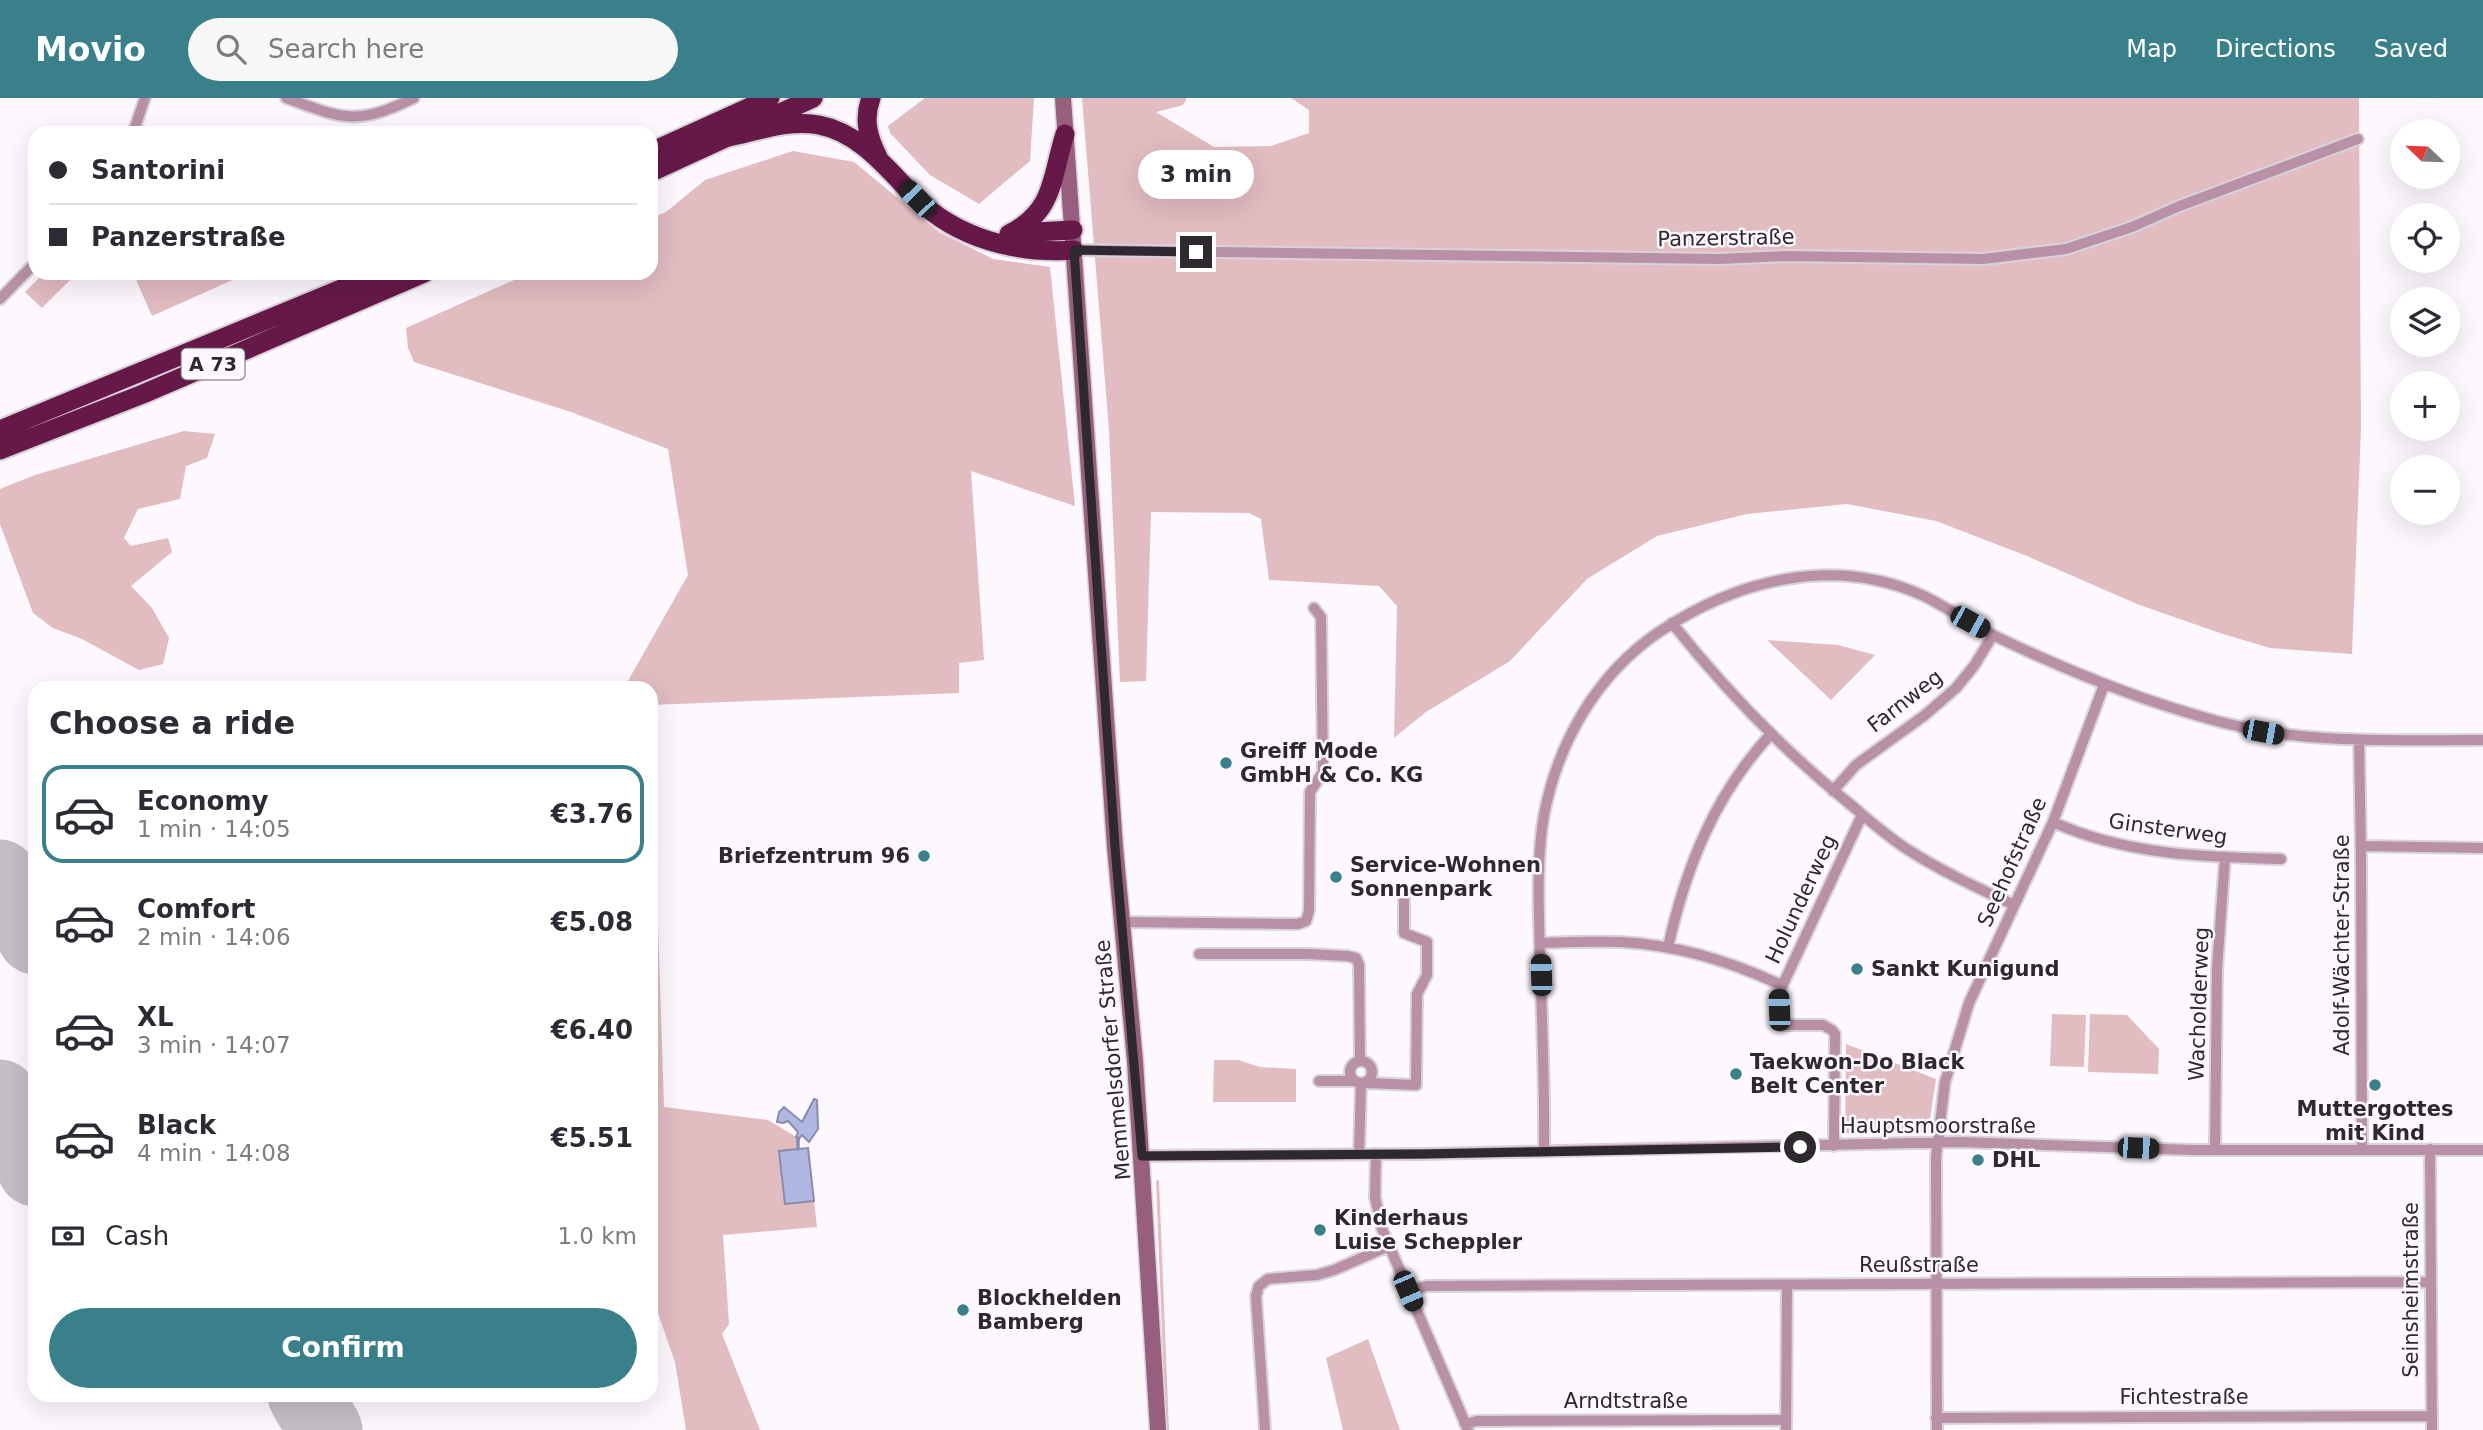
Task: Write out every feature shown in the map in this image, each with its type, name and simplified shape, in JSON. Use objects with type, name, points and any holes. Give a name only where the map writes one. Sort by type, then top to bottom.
[{"type":"highway","points":[[658,149],[770,98]]},
{"type":"highway","points":[[658,169],[813,98]]},
{"type":"highway","points":[[871,98],[867,108],[867,131],[877,157]]},
{"type":"highway","points":[[729,137],[797,124],[819,125],[837,130],[877,157],[928,208],[944,220],[979,238],[1016,248],[1052,252],[1074,250]]},
{"type":"highway","points":[[1009,234],[1034,218],[1046,202],[1054,182],[1065,134]]},
{"type":"highway","points":[[979,238],[1073,230]]},
{"type":"highway","name":"A 73","points":[[0,430],[363,280]]},
{"type":"highway","name":"A 73","points":[[0,450],[143,394],[409,280]]},
{"type":"main road","name":"Memmelsdorfer Straße","points":[[1063,98],[1104,688],[1142,1156],[1158,1430]]},
{"type":"street","points":[[135,126],[145,98]]},
{"type":"street","points":[[286,98],[349,118],[377,113],[415,98]]},
{"type":"street","name":"Panzerstraße","points":[[1074,250],[1983,259],[2066,249],[2132,227],[2177,206],[2358,139]]},
{"type":"street","points":[[0,299],[28,270]]},
{"type":"street","points":[[1544,1151],[1540,943],[1542,835],[1545,811],[1558,764],[1577,724],[1605,680],[1623,660],[1696,608],[1741,589],[1786,579],[1847,576],[1889,584],[1924,597],[1993,635],[2104,685],[2202,718],[2309,738],[2483,740]]},
{"type":"street","points":[[1122,922],[1298,924],[1306,921],[1309,912],[1310,793],[1323,772],[1321,617],[1314,608]]},
{"type":"street","points":[[1672,623],[1736,700],[1770,735],[1862,815],[1936,867],[2014,905]]},
{"type":"street","name":"Farnweg","points":[[1833,791],[1856,765],[1925,715],[1956,688],[1974,666],[1993,635]]},
{"type":"street","name":"Seehofstraße","points":[[1937,1424],[1936,1142],[1944,1082],[1974,992],[2053,822],[2104,685]]},
{"type":"street","points":[[1668,947],[1692,861],[1712,815],[1745,764],[1770,735]]},
{"type":"street","name":"Adolf-Wächter-Straße","points":[[2359,740],[2362,1150]]},
{"type":"street","name":"Holunderweg","points":[[1835,1146],[1835,1034],[1823,1026],[1780,1026],[1778,995],[1862,815]]},
{"type":"street","name":"Ginsterweg","points":[[2053,822],[2070,830],[2121,845],[2156,851],[2225,858],[2281,859]]},
{"type":"street","points":[[2361,846],[2483,848]]},
{"type":"street","name":"Wacholderweg","points":[[2215,1150],[2217,969],[2225,858]]},
{"type":"street","points":[[1319,1081],[1416,1085],[1417,994],[1427,975],[1427,943],[1404,933],[1405,894]]},
{"type":"street","points":[[1540,943],[1619,942],[1668,947],[1706,955],[1782,985]]},
{"type":"street","points":[[1199,954],[1308,954],[1356,958],[1359,965],[1360,1061]]},
{"type":"street","points":[[1359,1154],[1360,1082],[1350,1072],[1352,1066],[1360,1061],[1371,1067],[1372,1077],[1360,1082]]},
{"type":"street","name":"Hauptsmoorstraße","points":[[1142,1156],[1835,1146],[1936,1142],[2215,1150],[2483,1150]]},
{"type":"street","name":"Seinsheimstraße","points":[[2430,1149],[2431,1430]]},
{"type":"street","points":[[1376,1154],[1377,1209],[1389,1246],[1467,1427]]},
{"type":"street","points":[[1265,1430],[1256,1296],[1259,1286],[1268,1279],[1317,1275],[1334,1270],[1389,1246]]},
{"type":"street","name":"Reußstraße","points":[[1408,1291],[1427,1286],[2431,1282]]},
{"type":"street","points":[[1786,1425],[1787,1285]]},
{"type":"street","name":"Fichtestraße","points":[[1937,1424],[2431,1416]]},
{"type":"street","name":"Arndtstraße","points":[[1467,1427],[1477,1421],[1786,1425]]},
{"type":"shaded area","points":[[925,98],[1034,98],[1030,161],[979,204],[930,175],[890,133],[888,126]]},
{"type":"shaded area","points":[[1082,98],[1187,98],[1183,105],[1156,112],[1214,147],[1271,146],[1309,133],[1309,110],[1291,98],[2359,98],[2361,428],[2352,654],[2270,648],[2137,604],[2027,556],[1936,521],[1847,504],[1747,514],[1657,536],[1587,579],[1510,661],[1426,712],[1394,738],[1397,606],[1379,586],[1269,580],[1261,519],[1249,513],[1151,512],[1146,681],[1120,682],[1109,430]]},
{"type":"shaded area","points":[[793,151],[854,162],[939,232],[993,259],[1050,267],[1075,506],[971,471],[984,660],[959,663],[959,693],[658,705],[658,681],[628,681],[688,575],[668,449],[571,412],[414,362],[408,348],[406,328],[514,280],[658,280],[658,215],[666,212],[705,180]]},
{"type":"shaded area","points":[[37,280],[70,280],[42,308],[25,292]]},
{"type":"shaded area","points":[[136,280],[232,280],[152,316]]},
{"type":"shaded area","points":[[184,431],[215,434],[207,458],[186,466],[180,499],[138,509],[124,538],[131,546],[168,538],[172,552],[131,586],[152,608],[169,638],[163,664],[139,670],[82,639],[53,628],[33,613],[0,524],[0,489],[35,475]]},
{"type":"shaded area","points":[[1767,640],[1838,645],[1875,655],[1831,700]]},
{"type":"shaded area","points":[[658,924],[664,1107],[768,1120],[798,1138],[798,1149],[780,1151],[785,1204],[814,1201],[817,1227],[723,1235],[729,1324],[722,1334],[760,1430],[686,1430],[675,1362],[658,1313]]},
{"type":"shaded area","points":[[2052,1014],[2086,1015],[2084,1067],[2050,1066]]},
{"type":"shaded area","points":[[2090,1014],[2127,1015],[2159,1049],[2158,1074],[2088,1072]]},
{"type":"shaded area","points":[[1846,1044],[1936,1079],[1928,1132],[1845,1133]]},
{"type":"shaded area","points":[[1214,1060],[1238,1060],[1260,1067],[1296,1069],[1296,1102],[1213,1102]]},
{"type":"shaded area","points":[[1159,1180],[1169,1430],[1166,1430],[1156,1181]]},
{"type":"shaded area","points":[[1368,1339],[1400,1430],[1343,1430],[1326,1358]]},
{"type":"water","points":[[814,1099],[817,1100],[818,1129],[809,1142],[802,1135],[799,1139],[796,1137],[798,1132],[788,1121],[777,1122],[779,1112],[784,1107],[802,1122]]},
{"type":"water","points":[[808,1148],[814,1201],[785,1204],[779,1151]]},
{"type":"waterway","points":[[798,1138],[798,1149]]},
{"type":"runway","points":[[0,877],[28,925]]},
{"type":"runway","points":[[0,1097],[28,1155]]},
{"type":"runway","points":[[309,1402],[325,1430]]},
{"type":"place","name":"Greiff Mode GmbH & Co. KG","points":[[1226,763]]},
{"type":"place","name":"Briefzentrum 96","points":[[924,856]]},
{"type":"place","name":"Service-Wohnen Sonnenpark","points":[[1336,877]]},
{"type":"place","name":"Sankt Kunigund","points":[[1857,969]]},
{"type":"place","name":"Taekwon-Do Black Belt Center","points":[[1736,1074]]},
{"type":"place","name":"Muttergottes mit Kind","points":[[2375,1085]]},
{"type":"place","name":"DHL","points":[[1978,1160]]},
{"type":"place","name":"Kinderhaus Luise Scheppler","points":[[1320,1230]]},
{"type":"place","name":"Blockhelden Bamberg","points":[[963,1310]]},
{"type":"route","points":[[1196,252],[1074,250],[1115,847],[1142,1156],[1800,1147]]}]
